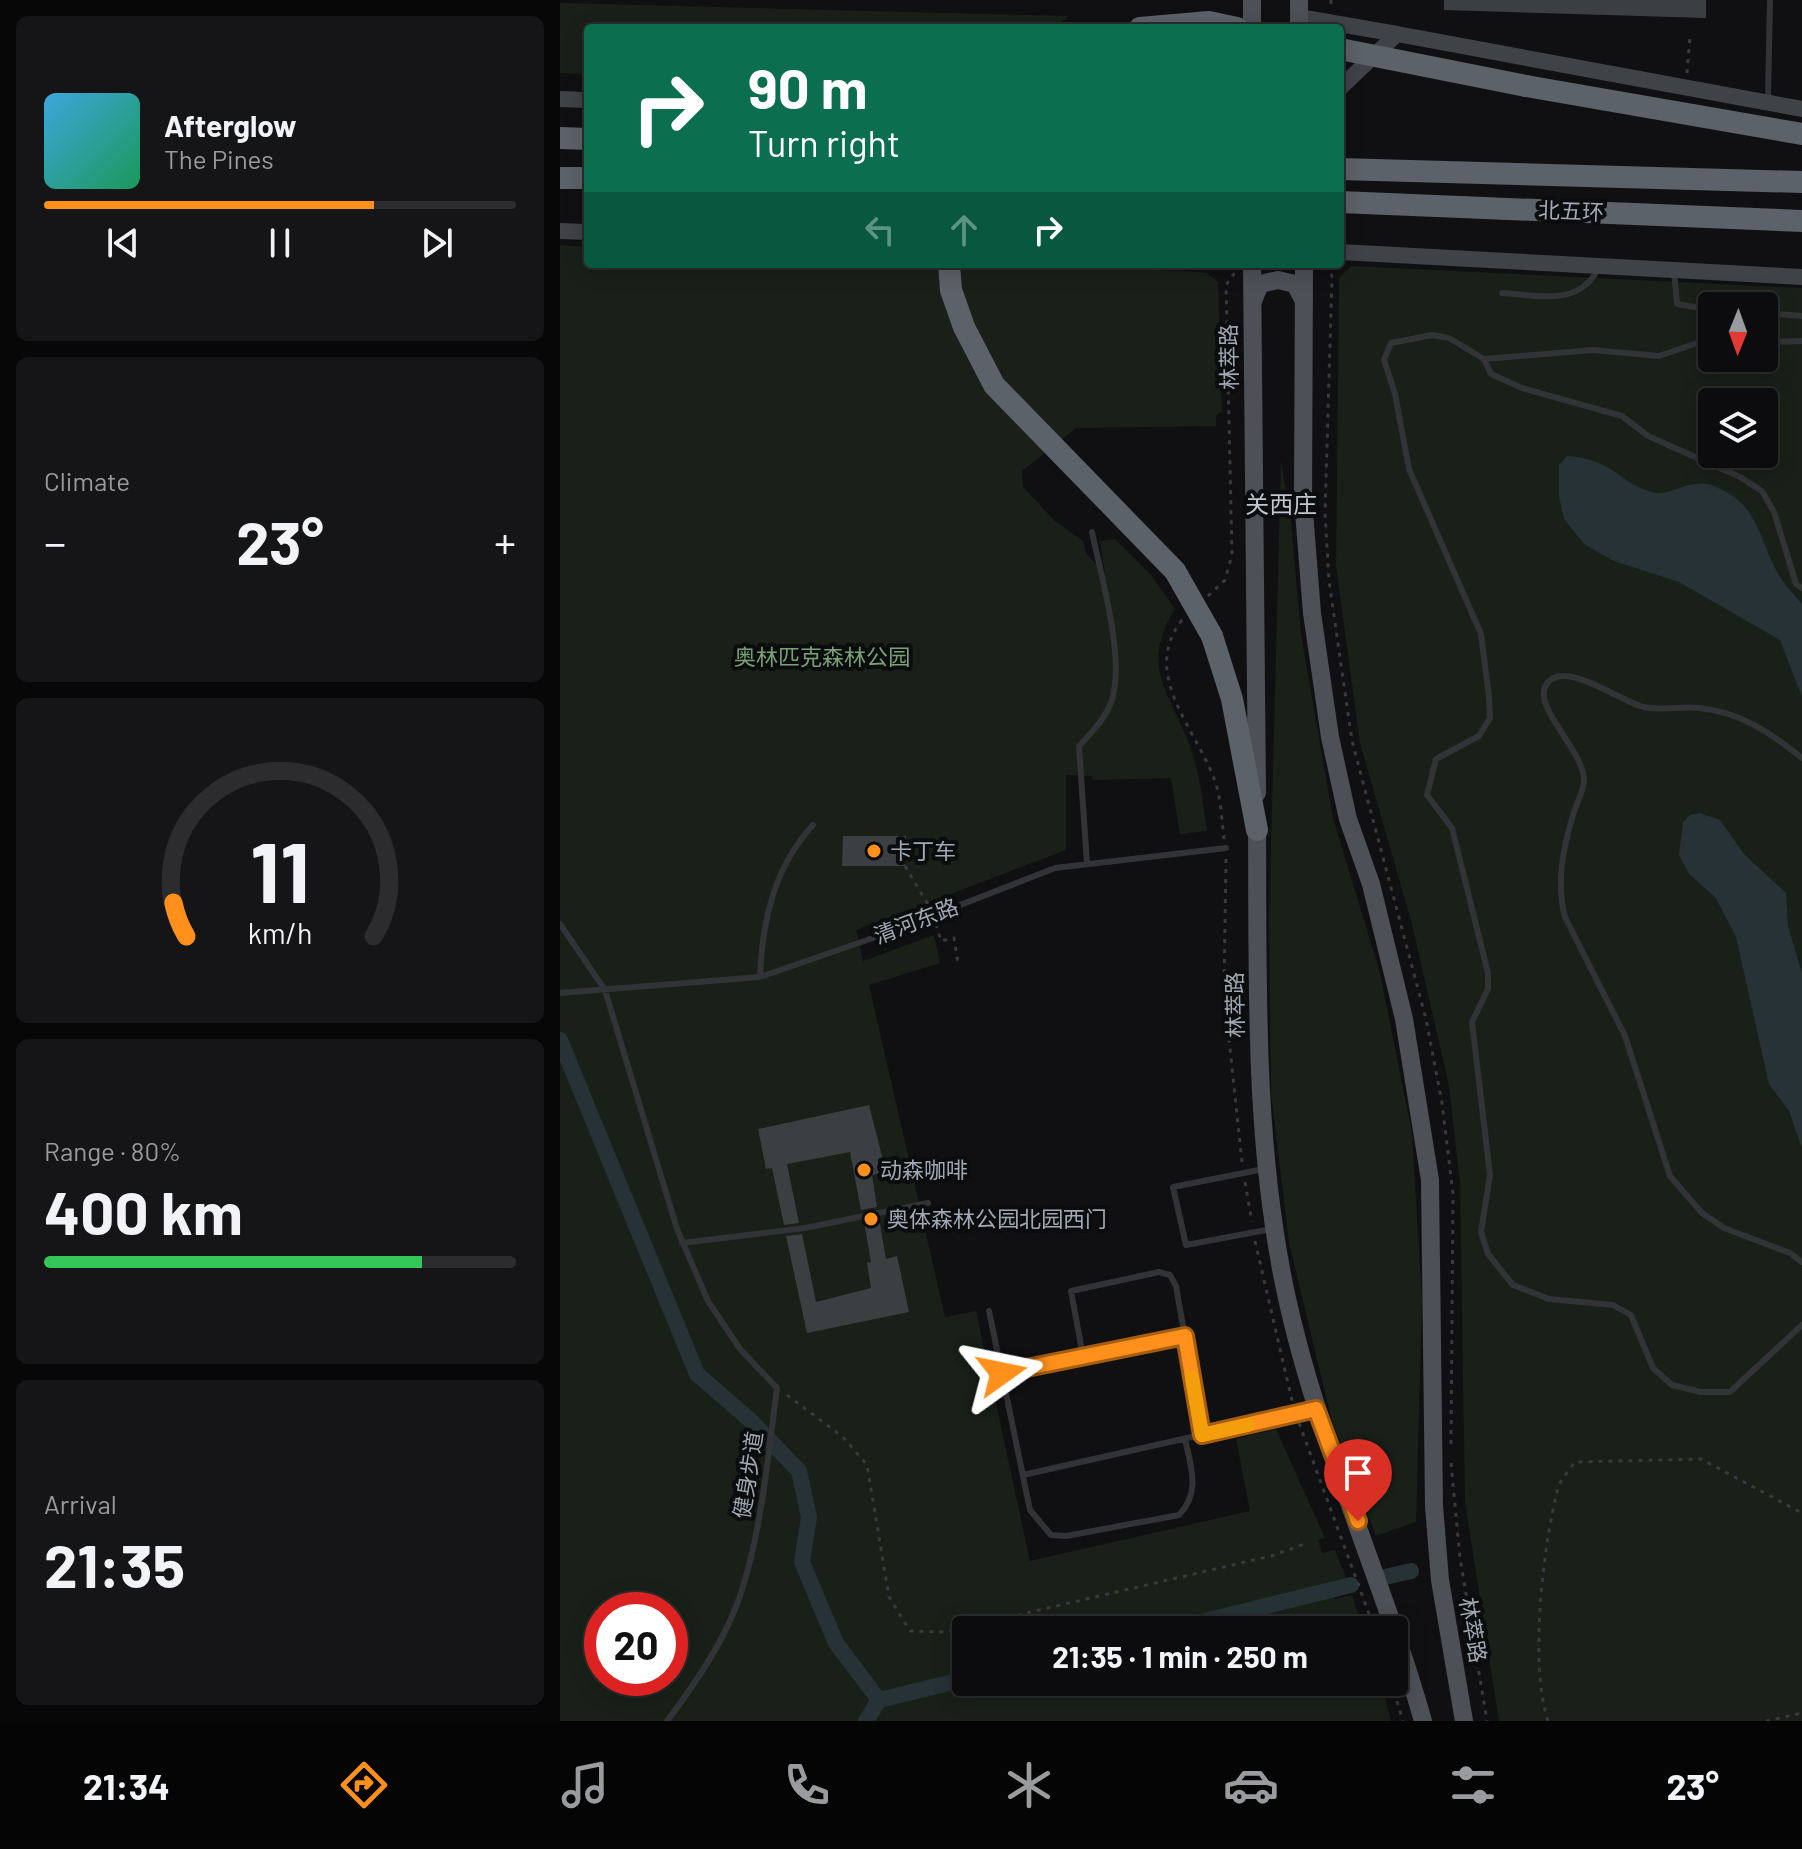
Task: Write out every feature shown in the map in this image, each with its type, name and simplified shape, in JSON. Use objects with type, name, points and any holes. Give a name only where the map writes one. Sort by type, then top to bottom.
[{"type":"highway","points":[[1186,24],[1218,24]]},
{"type":"highway","points":[[1344,50],[1526,86],[1802,134]]},
{"type":"highway","points":[[560,138],[584,139]]},
{"type":"highway","name":"北五环","points":[[1348,169],[1802,182]]},
{"type":"highway","points":[[560,178],[584,178]]},
{"type":"highway","name":"北五环","points":[[1348,202],[1802,221]]},
{"type":"highway","points":[[949,268],[951,290],[964,327],[994,385],[1175,571],[1212,636],[1232,699],[1257,830]]},
{"type":"main road","points":[[1252,0],[1252,24]]},
{"type":"main road","name":"林萃路","points":[[1252,268],[1259,1044],[1275,1229],[1285,1290],[1316,1409],[1364,1536],[1423,1721]]},
{"type":"main road","name":"林萃路","points":[[1304,268],[1303,499],[1312,613],[1330,737],[1348,819],[1371,884],[1404,1019],[1430,1180],[1434,1506],[1440,1580],[1464,1721]]},
{"type":"main road","points":[[1253,302],[1260,284],[1278,280],[1295,284],[1305,304]]},
{"type":"street","points":[[1299,15],[1802,109]]},
{"type":"street","points":[[1344,84],[1397,34]]},
{"type":"street","points":[[560,99],[584,100]]},
{"type":"street","points":[[560,231],[584,232]]},
{"type":"street","points":[[1344,252],[1802,277]]},
{"type":"lane","points":[[1768,103],[1770,0]]},
{"type":"lane","points":[[1502,293],[1568,296],[1589,284],[1600,266]]},
{"type":"lane","points":[[1674,270],[1677,304],[1698,308]]},
{"type":"lane","points":[[1778,314],[1802,316]]},
{"type":"lane","points":[[1802,588],[1796,584],[1774,512],[1762,491],[1740,477],[1648,436],[1622,416],[1511,384],[1491,374],[1484,359],[1470,348],[1432,335],[1391,343],[1384,360],[1395,394],[1409,469],[1481,634],[1489,697],[1490,718],[1479,736],[1436,759],[1427,795],[1452,828],[1488,973],[1488,989],[1472,1022],[1490,1175],[1481,1232],[1488,1254],[1513,1285],[1549,1299],[1613,1305],[1631,1315],[1653,1368],[1672,1385],[1701,1392],[1730,1392],[1802,1325]]},
{"type":"lane","points":[[1778,342],[1802,341]]},
{"type":"lane","points":[[1484,359],[1593,350],[1659,356],[1698,343]]},
{"type":"lane","points":[[1087,864],[1079,746],[1098,726],[1112,699],[1115,661],[1092,532]]},
{"type":"lane","points":[[1802,758],[1750,722],[1713,712],[1645,707],[1569,675],[1552,679],[1544,689],[1544,703],[1582,763],[1584,783],[1563,849],[1560,899],[1565,917],[1625,1036],[1670,1176],[1702,1213],[1724,1228],[1790,1253],[1802,1262]]},
{"type":"lane","points":[[760,977],[762,933],[787,859],[813,825]]},
{"type":"lane","name":"清河东路","points":[[560,993],[760,977],[1055,868],[1226,848]]},
{"type":"lane","points":[[560,924],[605,990],[682,1243],[708,1301],[732,1337],[777,1388],[765,1480],[740,1595],[705,1667],[667,1721]]},
{"type":"lane","points":[[1268,1169],[1173,1187],[1186,1245],[1275,1229]]},
{"type":"lane","points":[[682,1243],[805,1228],[928,1203]]},
{"type":"lane","points":[[1083,1356],[1071,1291],[1159,1272],[1170,1275],[1176,1286],[1202,1435]]},
{"type":"lane","points":[[989,1311],[1030,1510],[1051,1535],[1066,1536],[1179,1515],[1190,1503],[1194,1486],[1185,1439]]},
{"type":"lane","points":[[1002,1373],[1185,1336]]},
{"type":"lane","points":[[1023,1475],[1316,1409]]},
{"type":"path","points":[[1686,88],[1690,36]]},
{"type":"path","points":[[905,866],[934,915],[941,941],[954,938],[958,963]]},
{"type":"path","points":[[777,1388],[843,1437],[867,1465],[889,1597],[910,1631],[945,1632],[1271,1556],[1307,1543]]},
{"type":"path","points":[[1548,1721],[1539,1649],[1545,1570],[1559,1484],[1575,1462],[1701,1459],[1802,1513]]},
{"type":"path","points":[[1395,1696],[1403,1721]]},
{"type":"path","points":[[1766,1721],[1802,1713]]},
{"type":"green space","points":[[560,3],[1069,16],[1059,24],[584,24],[584,74],[560,73]]},
{"type":"green space","name":"奥林匹克森林公园","points":[[560,245],[584,247],[584,268],[1110,268],[1207,273],[1218,282],[1222,412],[1216,415],[1216,426],[1076,428],[1022,471],[1023,487],[1054,520],[1083,541],[1086,553],[1105,574],[1100,541],[1115,539],[1152,576],[1175,609],[1164,629],[1159,647],[1159,664],[1167,694],[1193,756],[1207,831],[1180,834],[1171,778],[1093,780],[1092,776],[1066,775],[1066,850],[856,930],[863,961],[934,935],[940,963],[869,985],[945,1317],[976,1311],[1030,1561],[1250,1511],[1236,1439],[1276,1429],[1325,1538],[1318,1540],[1322,1553],[1335,1550],[1346,1578],[1330,1582],[1335,1599],[1352,1595],[1359,1616],[952,1616],[952,1696],[1385,1696],[1391,1721],[560,1721]]},
{"type":"green space","points":[[1351,266],[1802,288],[1802,1721],[1499,1721],[1465,1502],[1460,1183],[1449,1086],[1412,924],[1360,743],[1336,566],[1339,278]]},
{"type":"green space","points":[[1281,460],[1291,523],[1301,634],[1333,818],[1380,973],[1412,1133],[1422,1299],[1416,1522],[1376,1536],[1332,1421],[1289,1243],[1271,1093],[1269,922]]},
{"type":"shaded area","points":[[1567,456],[1594,461],[1651,492],[1703,484],[1728,493],[1740,502],[1756,525],[1782,580],[1802,604],[1802,697],[1780,640],[1679,582],[1614,561],[1585,545],[1564,519],[1559,497],[1559,465]]},
{"type":"shaded area","points":[[1700,813],[1720,820],[1744,854],[1786,893],[1788,926],[1802,973],[1802,1148],[1789,1111],[1769,1084],[1736,937],[1716,898],[1689,874],[1679,855],[1683,822],[1690,815]]},
{"type":"building","points":[[1444,0],[1706,0],[1706,18],[1444,10]]},
{"type":"building","name":"卡丁车","points":[[843,836],[906,836],[905,866],[842,866]]},
{"type":"building","points":[[869,1105],[886,1172],[872,1175],[877,1207],[861,1210],[850,1152],[787,1164],[799,1223],[784,1225],[772,1168],[766,1169],[758,1129]]},
{"type":"building","points":[[879,1219],[886,1259],[897,1256],[909,1312],[807,1333],[786,1236],[802,1234],[816,1302],[871,1288],[867,1263],[871,1262],[864,1222]]},
{"type":"waterway","points":[[560,1040],[697,1374],[750,1420],[799,1471],[809,1517],[802,1562],[836,1643],[879,1700],[952,1682]]},
{"type":"waterway","points":[[1385,1577],[1411,1571]]},
{"type":"waterway","points":[[1225,1616],[1351,1585]]},
{"type":"waterway","points":[[866,1721],[879,1700]]},
{"type":"slow traffic","points":[[1192,1378],[1202,1435],[1248,1425]]},
{"type":"place","name":"卡丁车","points":[[874,851]]},
{"type":"place","name":"动森咖啡","points":[[864,1170]]},
{"type":"place","name":"奥体森林公园北园西门","points":[[871,1219]]},
{"type":"district","name":"关西庄","points":[[1281,505]]},
{"type":"route","points":[[1002,1373],[1185,1336],[1202,1435],[1316,1409],[1358,1521]]}]
